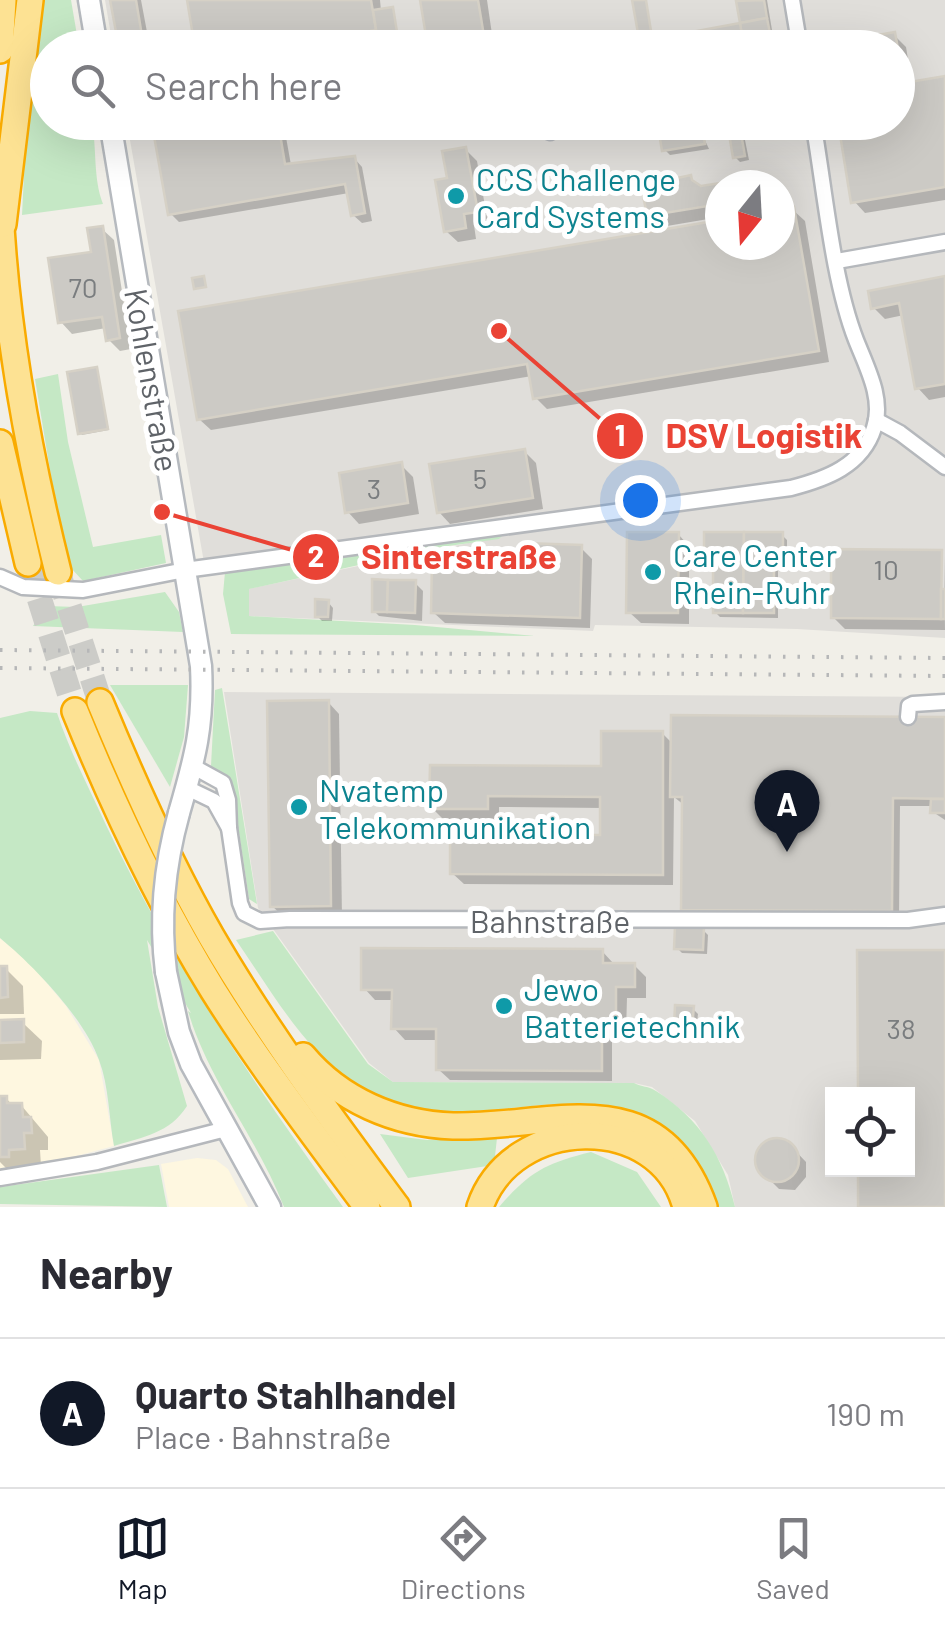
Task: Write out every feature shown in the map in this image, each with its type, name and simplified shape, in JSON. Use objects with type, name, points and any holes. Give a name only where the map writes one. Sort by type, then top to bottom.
[{"type":"highway","points":[[0,50],[3,0]]},
{"type":"highway","points":[[1,234],[30,0]]},
{"type":"highway","points":[[0,209],[6,296],[23,418],[58,572]]},
{"type":"highway","points":[[0,442],[28,563]]},
{"type":"highway","points":[[100,702],[154,828],[211,936],[253,1003],[397,1207]]},
{"type":"highway","points":[[75,711],[130,840],[182,937],[252,1050],[367,1207]]},
{"type":"highway","points":[[253,1003],[275,1018],[316,1071],[362,1103],[398,1118],[450,1126],[586,1116],[618,1120],[651,1134],[666,1146],[689,1171],[704,1207]]},
{"type":"highway","points":[[480,1207],[494,1181],[527,1150],[580,1134],[630,1143],[650,1154],[677,1184],[686,1207]]},
{"type":"street","points":[[89,0],[94,30]]},
{"type":"street","points":[[792,0],[797,30]]},
{"type":"street","name":"Kohlenstraße","points":[[113,140],[202,666],[202,725],[164,886],[162,930],[166,972],[179,1032],[191,1064],[270,1207]]},
{"type":"street","points":[[0,576],[23,587],[83,590],[185,570],[791,488],[820,480],[854,460],[873,433],[877,404],[845,305],[816,140]]},
{"type":"street","points":[[837,260],[945,242]]},
{"type":"street","points":[[876,420],[945,467]]},
{"type":"street","points":[[908,717],[909,706],[913,704],[945,702]]},
{"type":"street","name":"Bahnstraße","points":[[194,767],[222,784],[240,902],[244,913],[260,921],[908,920],[945,915]]},
{"type":"street","points":[[187,788],[214,800],[229,828]]},
{"type":"street","points":[[0,1178],[128,1155],[226,1129]]},
{"type":"shaded area","points":[[105,0],[945,0],[945,638],[797,629],[595,625],[593,631],[249,616],[248,589],[502,536],[206,574],[130,140],[915,140],[915,30],[110,30]]},
{"type":"shaded area","points":[[224,692],[945,697],[945,1207],[735,1207],[728,1175],[695,1121],[652,1087],[634,1083],[393,1082],[369,1063],[258,908]]},
{"type":"shaded area","points":[[0,938],[30,963],[66,1006],[99,1060],[114,1146],[54,1162],[0,1170]]},
{"type":"shaded area","points":[[197,1158],[216,1160],[228,1169],[248,1207],[169,1207],[161,1164]]},
{"type":"green space","points":[[38,0],[71,0],[76,30],[35,30]]},
{"type":"green space","points":[[30,90],[30,140],[94,140],[103,204],[22,215]]},
{"type":"green space","points":[[58,374],[68,442],[93,547],[161,535],[166,563],[83,581],[71,568],[35,379]]},
{"type":"green space","points":[[503,535],[499,539],[441,547],[249,589],[249,616],[535,636],[231,634],[223,594],[225,572]]},
{"type":"green space","points":[[165,592],[179,612],[183,632],[33,626],[47,606],[77,607]]},
{"type":"green space","points":[[110,685],[188,685],[184,737],[170,787]]},
{"type":"green space","points":[[222,688],[257,904],[249,899],[233,792],[211,766],[215,690]]},
{"type":"green space","points":[[30,711],[57,713],[131,876],[186,974],[343,1207],[284,1207],[208,1062],[188,1011],[191,1013],[147,940],[158,1007],[187,1106],[164,1128],[114,1146],[105,1081],[92,1044],[57,994],[0,938],[0,718]]},
{"type":"green space","points":[[273,931],[368,1064],[393,1082],[634,1083],[651,1088],[672,1102],[708,1140],[724,1171],[735,1207],[714,1207],[701,1175],[682,1149],[642,1118],[610,1106],[579,1103],[445,1111],[410,1107],[354,1083],[333,1067],[297,1028],[236,940]]},
{"type":"green space","points":[[380,1134],[427,1140],[497,1138],[494,1165],[408,1178]]},
{"type":"green space","points":[[591,1152],[637,1172],[661,1207],[499,1207],[539,1170]]},
{"type":"green space","points":[[159,1165],[167,1207],[0,1204],[0,1187]]},
{"type":"building","points":[[110,0],[136,0],[141,30],[116,30]]},
{"type":"building","points":[[187,0],[371,0],[376,30],[192,30]]},
{"type":"building","points":[[420,0],[478,0],[483,30],[425,30]]},
{"type":"building","points":[[632,0],[646,0],[651,30],[637,30]]},
{"type":"building","points":[[764,0],[767,18],[740,23],[736,1]]},
{"type":"building","points":[[393,7],[397,30],[376,30],[373,10]]},
{"type":"building","points":[[767,18],[769,30],[741,30],[740,23]]},
{"type":"building","points":[[740,23],[741,30],[702,30]]},
{"type":"building","points":[[945,76],[945,187],[851,203],[841,140],[915,140],[915,81]]},
{"type":"building","points":[[155,140],[281,140],[285,164],[355,156],[365,213],[351,216],[345,184],[168,215]]},
{"type":"building","points":[[660,140],[704,140],[705,144],[662,151]]},
{"type":"building","points":[[730,140],[742,140],[745,156],[733,158]]},
{"type":"building","name":"CCS Challenge Card Systems","points":[[466,147],[478,212],[464,214],[466,228],[444,232],[435,180],[447,178],[442,151]]},
{"type":"building","points":[[614,172],[617,188],[600,190],[598,174]]},
{"type":"building","points":[[691,175],[692,180],[705,185],[705,206],[653,215],[646,210],[641,186]]},
{"type":"building","points":[[795,213],[819,351],[533,399],[527,364],[197,420],[178,311],[705,223],[705,260],[795,260]]},
{"type":"building","points":[[103,226],[120,338],[106,341],[102,317],[58,323],[48,258],[91,252],[87,228]]},
{"type":"building","points":[[204,276],[206,287],[194,289],[192,278]]},
{"type":"building","points":[[945,276],[945,384],[915,389],[899,303],[871,309],[868,291]]},
{"type":"building","points":[[97,367],[108,429],[78,434],[67,372]]},
{"type":"building","points":[[525,449],[533,498],[437,513],[429,464]]},
{"type":"building","points":[[402,462],[408,503],[345,513],[339,473]]},
{"type":"building","name":"Care Center Rhein-Ruhr","points":[[627,532],[679,532],[678,613],[626,613]]},
{"type":"building","name":"Care Center Rhein-Ruhr","points":[[704,532],[744,532],[743,613],[713,613],[713,559],[704,559]]},
{"type":"building","points":[[744,532],[783,532],[783,559],[774,559],[774,613],[743,613]]},
{"type":"building","points":[[524,543],[582,545],[580,618],[431,613],[432,560],[523,563]]},
{"type":"building","points":[[831,549],[942,550],[941,619],[831,618]]},
{"type":"building","points":[[372,579],[388,580],[387,612],[372,612]]},
{"type":"building","points":[[388,580],[416,580],[415,613],[387,612]]},
{"type":"building","points":[[941,589],[945,589],[945,619],[941,619]]},
{"type":"building","points":[[315,599],[329,600],[328,617],[315,617]]},
{"type":"building","name":"Nvatemp Telekommunikation","points":[[329,700],[331,906],[270,907],[267,701]]},
{"type":"building","points":[[671,715],[945,717],[945,799],[893,798],[892,911],[681,910],[682,797],[670,797]]},
{"type":"building","points":[[601,731],[663,731],[663,875],[450,874],[450,834],[600,835],[600,797],[488,796],[488,809],[429,809],[430,765],[601,766]]},
{"type":"building","points":[[931,799],[945,799],[945,813],[930,813]]},
{"type":"building","points":[[675,926],[704,927],[703,950],[674,949]]},
{"type":"building","name":"Jewo Batterietechnik","points":[[361,948],[603,949],[603,963],[635,963],[635,987],[616,987],[616,1022],[602,1022],[602,1071],[436,1070],[436,1029],[391,1029],[392,990],[361,990]]},
{"type":"building","points":[[857,950],[945,950],[945,1207],[858,1207],[858,1177],[915,1177],[915,1087],[858,1087]]},
{"type":"building","points":[[0,966],[7,966],[8,997],[0,998]]},
{"type":"building","points":[[675,1005],[694,1006],[692,1028],[674,1027]]},
{"type":"building","points":[[24,1019],[24,1042],[0,1043],[0,1020]]},
{"type":"building","points":[[0,1096],[7,1096],[7,1103],[22,1103],[23,1117],[31,1117],[32,1133],[24,1133],[25,1149],[9,1150],[9,1157],[0,1157]]},
{"type":"building","points":[[777,1138],[793,1144],[799,1160],[793,1176],[777,1182],[761,1176],[755,1160],[761,1144]]},
{"type":"tunnel","points":[[28,563],[75,711]]},
{"type":"tunnel","points":[[58,572],[100,702]]},
{"type":"railway","points":[[0,650],[945,658]]},
{"type":"railway","points":[[0,668],[945,676]]},
{"type":"place","name":"CCS Challenge Card Systems","points":[[456,196]]},
{"type":"place","name":"DSV Logistik","points":[[499,331]]},
{"type":"place","name":"Sinterstraße","points":[[162,512]]},
{"type":"place","name":"Care Center Rhein-Ruhr","points":[[653,572]]},
{"type":"place","name":"Nvatemp Telekommunikation","points":[[299,807]]},
{"type":"place","name":"Quarto Stahlhandel","points":[[787,852]]},
{"type":"place","name":"Jewo Batterietechnik","points":[[504,1006]]}]
